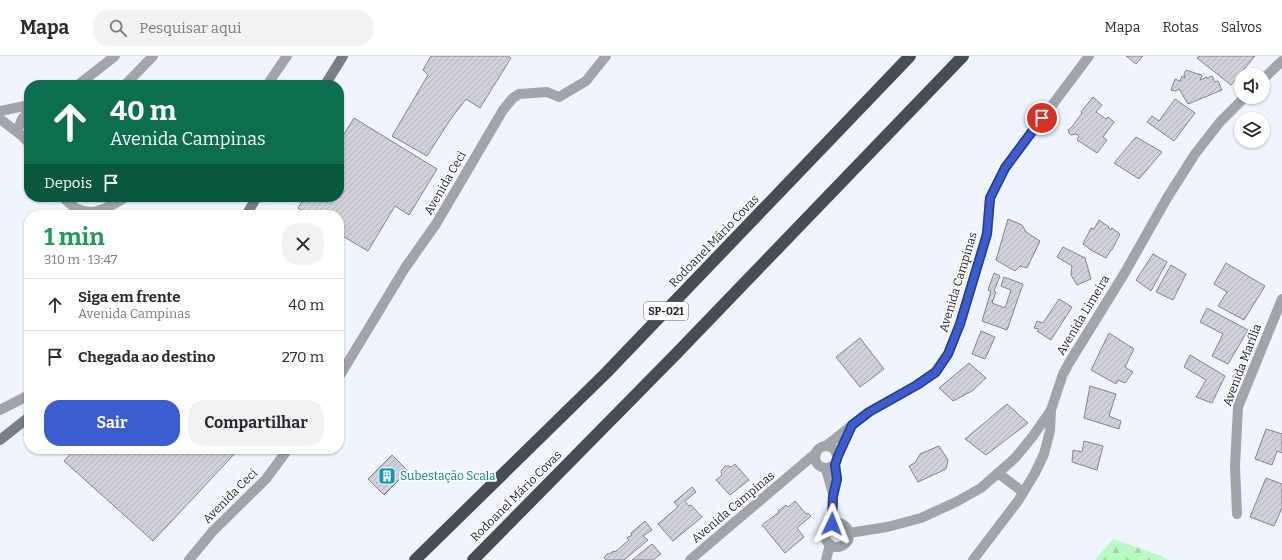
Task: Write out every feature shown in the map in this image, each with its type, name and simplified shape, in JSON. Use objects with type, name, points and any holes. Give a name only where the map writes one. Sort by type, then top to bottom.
[{"type":"highway","name":"Rodoanel Mário Covas","points":[[415,560],[626,352],[910,56]]},
{"type":"highway","name":"Rodoanel Mário Covas","points":[[473,560],[682,348],[963,56]]},
{"type":"main road","points":[[328,80],[343,56]]},
{"type":"main road","points":[[0,440],[24,421]]},
{"type":"street","points":[[84,80],[115,56]]},
{"type":"street","points":[[130,80],[153,56]]},
{"type":"street","points":[[270,80],[287,56]]},
{"type":"street","name":"Avenida Ceci","points":[[344,369],[405,268],[436,224],[503,110],[512,98],[519,94],[547,92],[559,98],[586,81],[606,56]]},
{"type":"street","name":"Avenida Campinas","points":[[826,446],[869,412],[917,385],[936,372],[948,354],[960,324],[987,234],[990,198],[1005,168],[1088,56]]},
{"type":"street","points":[[1270,72],[1282,61]]},
{"type":"street","name":"Avenida Limeira","points":[[973,560],[1024,492],[1035,473],[1044,454],[1050,431],[1052,410],[1063,374],[1069,363],[1124,274],[1167,198],[1195,154],[1220,122],[1238,104]]},
{"type":"street","points":[[0,111],[24,106]]},
{"type":"street","points":[[17,131],[24,116]]},
{"type":"street","points":[[0,119],[24,138]]},
{"type":"street","points":[[67,202],[79,210]]},
{"type":"street","points":[[102,210],[117,202]]},
{"type":"street","name":"Avenida Marília","points":[[1237,514],[1235,466],[1238,407],[1282,298]]},
{"type":"street","points":[[0,410],[24,398]]},
{"type":"street","points":[[849,533],[887,527],[921,518],[956,502],[981,488],[1015,458],[1052,410]]},
{"type":"street","name":"Avenida Campinas","points":[[793,473],[829,463],[852,425]]},
{"type":"street","points":[[829,463],[835,451],[831,447],[826,446],[820,448],[816,453],[815,459],[829,463],[837,479],[833,496],[832,524]]},
{"type":"street","name":"Avenida Campinas","points":[[690,560],[816,453]]},
{"type":"street","name":"Avenida Ceci","points":[[189,560],[213,531],[266,479],[284,454]]},
{"type":"street","points":[[998,473],[1024,492]]},
{"type":"street","points":[[832,524],[843,524],[849,533],[846,543],[841,546],[830,544],[826,539],[828,528],[832,524]]},
{"type":"street","points":[[826,560],[830,544]]},
{"type":"green space","points":[[1113,539],[1159,555],[1169,560],[1095,560]]},
{"type":"building","points":[[431,56],[508,56],[511,58],[480,108],[466,99],[450,120],[427,156],[392,136],[428,75],[423,70]]},
{"type":"building","points":[[1126,56],[1143,56],[1136,64]]},
{"type":"building","points":[[1199,56],[1255,56],[1245,68],[1234,68],[1234,81],[1231,85],[1197,58]]},
{"type":"building","points":[[1186,70],[1200,74],[1202,76],[1200,80],[1212,76],[1215,82],[1218,81],[1222,90],[1188,104],[1179,89],[1176,91],[1171,90],[1175,79],[1180,81],[1182,76],[1185,78],[1184,74]]},
{"type":"building","points":[[1093,97],[1102,105],[1096,112],[1106,119],[1108,117],[1114,122],[1103,137],[1107,140],[1097,153],[1077,140],[1079,136],[1076,134],[1071,135],[1068,130],[1072,127],[1082,113],[1081,112]]},
{"type":"building","points":[[1175,99],[1195,113],[1174,141],[1147,122],[1152,116],[1159,121]]},
{"type":"building","points":[[354,118],[437,169],[409,215],[395,206],[368,251],[344,237],[344,210],[301,210],[298,208],[302,202],[344,202],[344,134]]},
{"type":"building","points":[[1136,137],[1162,152],[1139,179],[1114,163]]},
{"type":"building","points":[[1008,219],[1022,225],[1026,232],[1040,241],[1027,268],[1020,266],[1015,271],[996,260]]},
{"type":"building","points":[[1099,220],[1111,230],[1112,228],[1120,234],[1106,258],[1083,244],[1091,228],[1094,229]]},
{"type":"building","points":[[1063,247],[1085,258],[1091,279],[1077,285],[1071,275],[1072,266],[1057,257]]},
{"type":"building","points":[[1153,254],[1167,262],[1151,291],[1136,280]]},
{"type":"building","points":[[1226,263],[1265,286],[1244,320],[1218,306],[1227,292],[1214,284]]},
{"type":"building","points":[[1171,265],[1186,274],[1173,300],[1156,292]]},
{"type":"building","points":[[994,273],[1000,276],[994,291],[996,292],[992,303],[1005,308],[1011,290],[1001,286],[1004,277],[1023,284],[1007,330],[982,321],[991,291],[988,290]]},
{"type":"building","points":[[1059,299],[1072,307],[1051,340],[1037,331],[1039,329],[1034,328],[1037,321],[1043,323]]},
{"type":"building","points":[[1207,308],[1248,330],[1228,364],[1212,356],[1223,334],[1200,322]]},
{"type":"building","points":[[981,331],[995,337],[985,359],[972,354]]},
{"type":"building","points":[[1109,333],[1134,349],[1125,367],[1133,372],[1125,383],[1118,380],[1116,384],[1091,370]]},
{"type":"building","points":[[860,338],[884,369],[860,387],[836,357]]},
{"type":"building","points":[[1190,355],[1225,376],[1212,403],[1196,397],[1206,380],[1184,367]]},
{"type":"building","points":[[969,363],[986,378],[972,391],[953,401],[939,388]]},
{"type":"building","points":[[1090,386],[1116,394],[1109,416],[1121,421],[1119,429],[1084,418]]},
{"type":"building","points":[[1007,404],[1028,423],[986,455],[965,439]]},
{"type":"building","points":[[1266,429],[1282,434],[1282,453],[1277,451],[1272,465],[1255,459]]},
{"type":"building","points":[[1084,441],[1103,446],[1097,470],[1072,462],[1073,450],[1082,452]]},
{"type":"building","points":[[939,446],[948,460],[946,469],[918,482],[909,466],[915,463],[920,454]]},
{"type":"building","points":[[70,454],[234,454],[153,541],[64,461]]},
{"type":"building","name":"Subestação Scala","points":[[392,455],[408,471],[384,495],[368,479]]},
{"type":"building","points":[[735,464],[749,480],[730,495],[716,480],[722,475],[721,471],[725,466],[731,467]]},
{"type":"building","points":[[1266,478],[1282,484],[1282,508],[1274,526],[1250,517]]},
{"type":"building","points":[[692,487],[696,492],[685,501],[702,517],[673,541],[658,524],[678,507],[674,502]]},
{"type":"building","points":[[795,501],[806,514],[808,513],[811,516],[797,528],[804,537],[785,553],[762,525],[786,505],[788,507]]},
{"type":"building","points":[[645,521],[652,530],[643,536],[648,540],[624,560],[606,560],[604,558],[608,553],[615,552],[629,540],[627,538],[632,535],[631,533]]},
{"type":"building","points":[[652,544],[661,554],[653,560],[632,560]]},
{"type":"place","name":"Subestação Scala","points":[[387,476]]},
{"type":"route","points":[[832,524],[833,496],[837,479],[835,465],[852,425],[869,412],[917,385],[936,372],[948,354],[960,324],[987,234],[990,198],[1005,168],[1042,118]]}]
